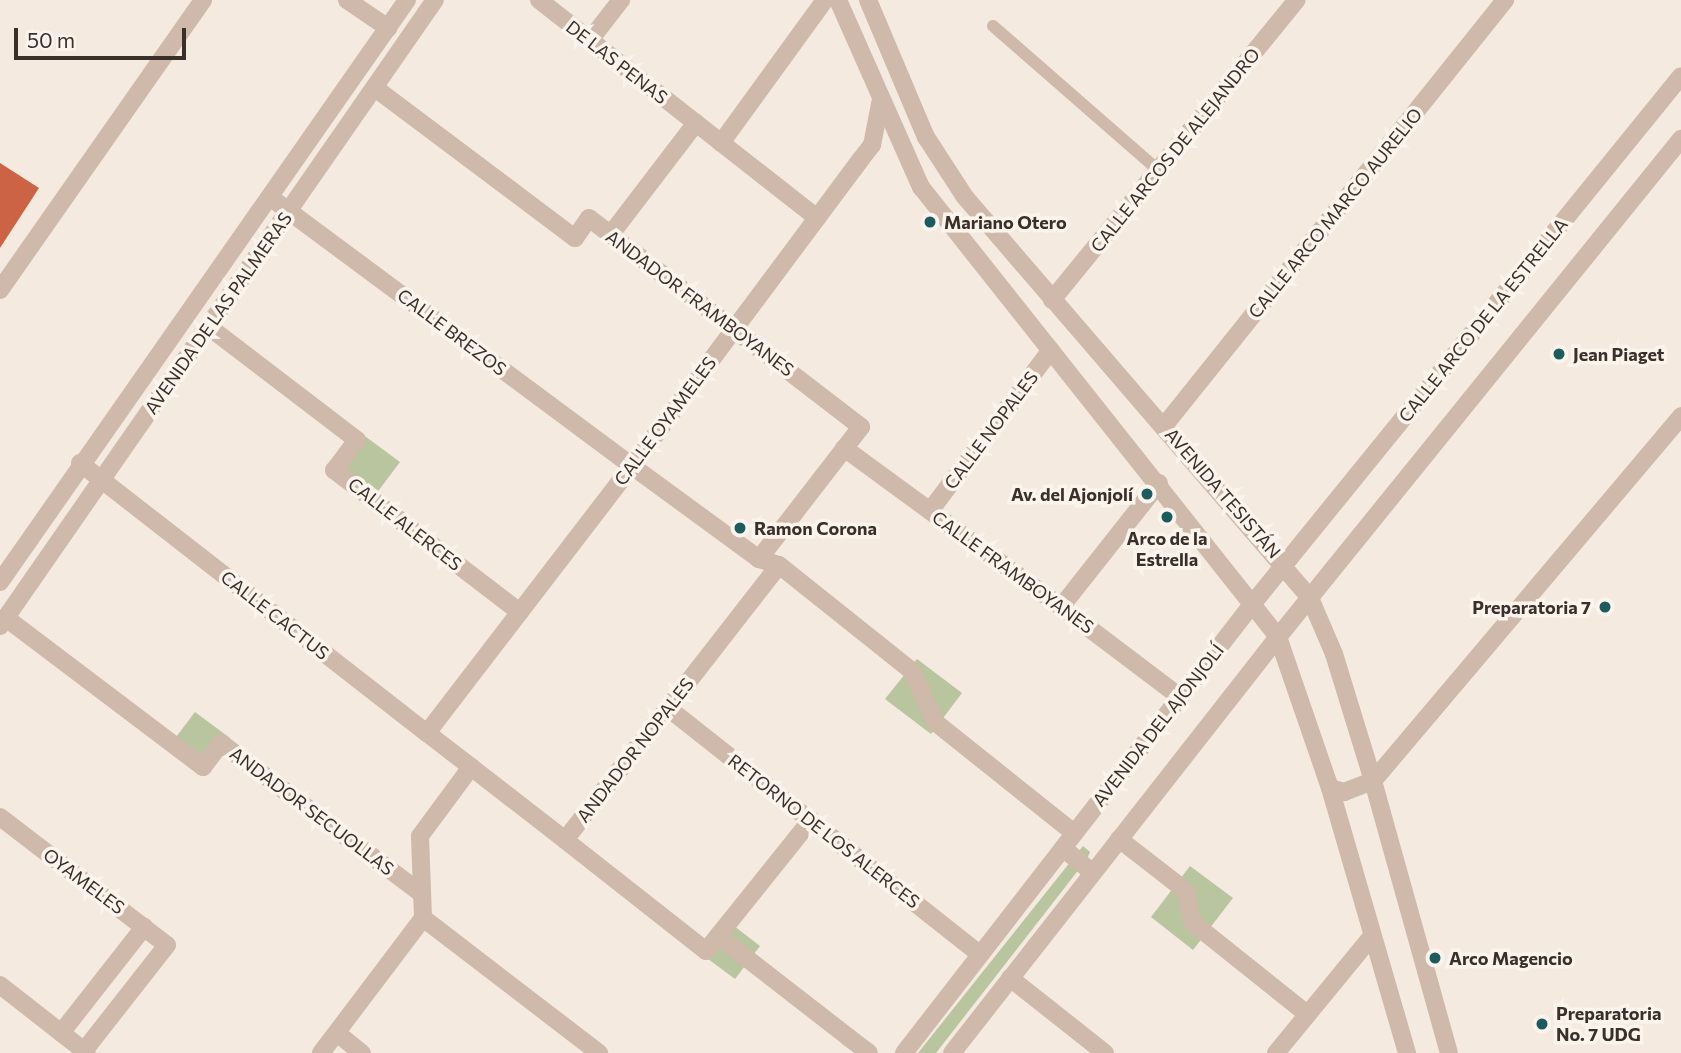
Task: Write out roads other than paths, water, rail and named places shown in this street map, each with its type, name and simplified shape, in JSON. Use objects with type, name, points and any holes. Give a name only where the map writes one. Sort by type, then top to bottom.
[{"type":"street","points":[[0,290],[203,0]]},
{"type":"street","points":[[347,0],[388,28]]},
{"type":"street","name":"AVENIDA DE LAS PALMERAS","points":[[0,582],[7,558],[80,463],[271,198],[407,0]]},
{"type":"street","name":"AVENIDA DE LAS PALMERAS","points":[[3,622],[435,0]]},
{"type":"street","name":"DE LAS PENAS","points":[[539,0],[817,218]]},
{"type":"street","points":[[590,40],[621,0]]},
{"type":"street","points":[[721,143],[825,0]]},
{"type":"street","points":[[838,0],[921,187],[1254,602],[1278,637],[1330,788],[1407,1053]]},
{"type":"street","name":"AVENIDA TESISTÁN","points":[[868,0],[942,164],[1052,300],[1285,564],[1310,598],[1334,654],[1373,781],[1449,1053]]},
{"type":"street","name":"CALLE ARCOS DE ALEJANDRO","points":[[1052,300],[1297,0]]},
{"type":"street","name":"CALLE ARCO MARCO AURELIO","points":[[1164,426],[1505,0]]},
{"type":"street","name":"CALLE ARCO DE LA ESTRELLA","points":[[1254,602],[1681,76]]},
{"type":"street","name":"ANDADOR FRAMBOYANES","points":[[375,88],[575,238],[589,218],[735,328],[861,427],[844,448]]},
{"type":"street","name":"CALLE OYAMELES","points":[[427,733],[632,466],[872,145],[881,99]]},
{"type":"street","points":[[611,234],[696,123]]},
{"type":"street","points":[[952,1053],[1278,637],[1681,139]]},
{"type":"street","name":"CALLE BREZOS","points":[[271,198],[632,466]]},
{"type":"street","name":"CALLE ALERCES","points":[[209,327],[357,440],[334,470],[520,612]]},
{"type":"street","name":"CALLE NOPALES","points":[[930,511],[1051,350]]},
{"type":"street","points":[[1330,788],[1345,792],[1373,781],[1681,416]]},
{"type":"street","points":[[759,559],[844,448]]},
{"type":"street","name":"CALLE FRAMBOYANES","points":[[844,448],[1180,697]]},
{"type":"street","name":"CALLE CACTUS","points":[[80,463],[471,767]]},
{"type":"street","points":[[632,466],[759,559],[779,565],[912,671],[935,722],[1074,833]]},
{"type":"street","points":[[1061,607],[1159,483]]},
{"type":"street","name":"ANDADOR NOPALES","points":[[471,767],[565,840],[779,565]]},
{"type":"street","name":"AVENIDA DEL AJONJOLÍ","points":[[904,1053],[1254,602]]},
{"type":"street","name":"ANDADOR SECUOLLAS","points":[[3,622],[203,766],[221,743],[422,894]]},
{"type":"street","name":"RETORNO DE LOS ALERCES","points":[[668,708],[980,954]]},
{"type":"street","points":[[321,1053],[423,918],[420,836],[471,767]]},
{"type":"street","name":"OYAMELES","points":[[0,817],[167,945],[85,1052]]},
{"type":"street","points":[[565,840],[706,951],[811,820]]},
{"type":"street","points":[[1119,839],[1186,891],[1193,923],[1307,1014]]},
{"type":"street","points":[[1063,848],[1093,872]]},
{"type":"street","points":[[423,918],[598,1053]]},
{"type":"street","points":[[61,1033],[144,927]]},
{"type":"street","points":[[718,936],[869,1053]]},
{"type":"street","points":[[1276,1053],[1372,936]]},
{"type":"street","points":[[1010,978],[1105,1053]]},
{"type":"street","points":[[0,985],[85,1052]]},
{"type":"street","points":[[337,1033],[362,1053]]},
{"type":"lane","points":[[993,26],[1158,170]]},
{"type":"place","name":"Mariano Otero","points":[[930,222]]},
{"type":"place","name":"Jean Piaget","points":[[1559,354]]},
{"type":"place","name":"Av. del Ajonjolí","points":[[1147,494]]},
{"type":"place","name":"Arco de la Estrella","points":[[1167,517]]},
{"type":"place","name":"Ramon Corona","points":[[740,528]]},
{"type":"place","name":"Preparatoria 7","points":[[1605,607]]},
{"type":"place","name":"Arco Magencio","points":[[1435,958]]},
{"type":"place","name":"Preparatoria No. 7 UDG","points":[[1542,1024]]}]
